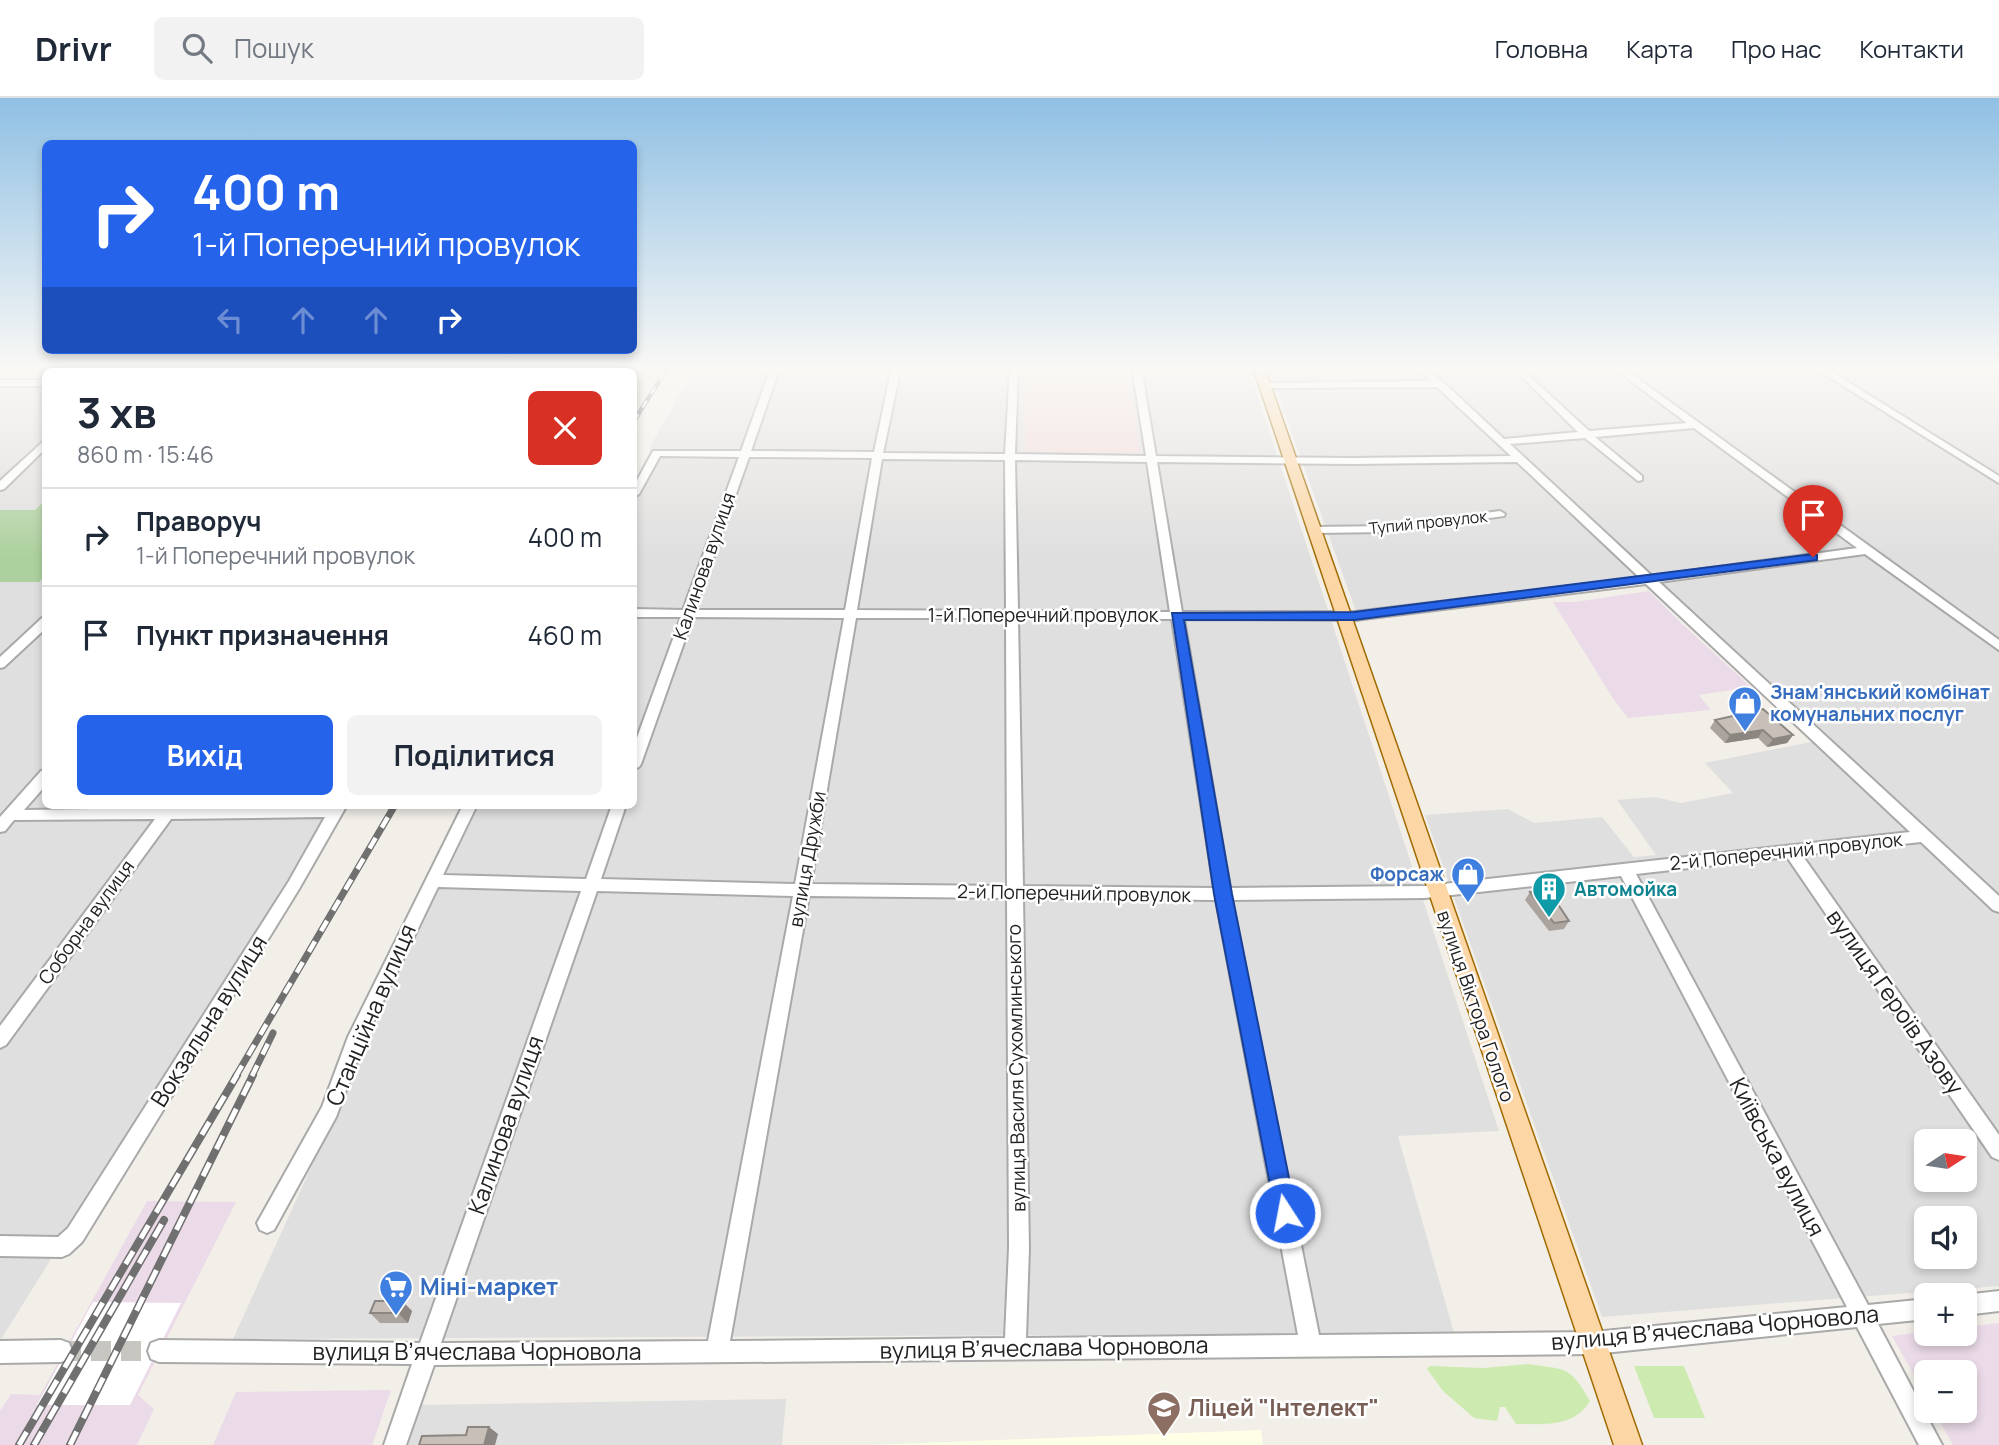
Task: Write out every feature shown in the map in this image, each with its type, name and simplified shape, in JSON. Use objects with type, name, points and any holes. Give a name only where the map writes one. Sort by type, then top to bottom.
[{"type":"main road","name":"вулиця Віктора Голого","points":[[1280,430],[1628,1445]]},
{"type":"street","name":"Калинова вулиця","points":[[637,756],[752,430]]},
{"type":"street","name":"вулиця Дружби","points":[[717,1351],[883,430]]},
{"type":"street","name":"вулиця Василя Сухомлинського","points":[[1011,430],[1019,1248],[1015,1348]]},
{"type":"street","points":[[1146,430],[1223,894],[1311,1346]]},
{"type":"street","points":[[1490,430],[1999,906]]},
{"type":"street","points":[[1582,430],[1638,478]]},
{"type":"street","points":[[1503,442],[1637,430]]},
{"type":"street","points":[[1702,430],[1999,646]]},
{"type":"street","points":[[1918,430],[1999,480]]},
{"type":"street","points":[[0,486],[42,446]]},
{"type":"street","points":[[637,489],[657,453],[1290,460],[1520,459]]},
{"type":"street","name":"Тупий провулок","points":[[1313,530],[1389,529],[1500,514]]},
{"type":"street","name":"1-й Поперечний провулок","points":[[637,613],[1343,616],[1649,580],[1867,550]]},
{"type":"street","points":[[0,664],[42,625]]},
{"type":"street","points":[[0,827],[42,779]]},
{"type":"street","points":[[11,814],[169,809],[338,809]]},
{"type":"street","name":"Соборна вулиця","points":[[0,1040],[169,809]]},
{"type":"street","name":"Вокзальна вулиця","points":[[0,1246],[62,1247],[75,1235],[294,885],[338,809]]},
{"type":"street","name":"Станційна вулиця","points":[[267,1223],[330,1111],[357,1037],[468,809]]},
{"type":"street","name":"Калинова вулиця","points":[[395,1445],[618,809]]},
{"type":"street","name":"2-й Поперечний провулок","points":[[432,881],[801,890],[1223,894],[1436,891],[1625,868],[1792,853],[1923,836]]},
{"type":"street","name":"вулиця Героїв Азову","points":[[1792,853],[1999,1151]]},
{"type":"street","name":"Київська вулиця","points":[[1625,868],[1931,1445]]},
{"type":"street","points":[[1977,1304],[1999,1301]]},
{"type":"street","name":"вулиця Вʼячеслава Чорновола","points":[[159,1351],[426,1354],[1594,1343],[1914,1310]]},
{"type":"street","points":[[0,1352],[61,1351]]},
{"type":"shaded area","points":[[0,430],[42,430],[42,503],[35,510],[0,510]]},
{"type":"shaded area","points":[[660,430],[1269,430],[1499,1131],[1398,1136],[1454,1333],[233,1339],[435,895],[477,809],[637,809],[637,497],[663,450],[649,449]]},
{"type":"shaded area","points":[[1025,430],[1137,430],[1139,453],[1025,451]]},
{"type":"shaded area","points":[[1291,430],[1999,430],[1999,1286],[1977,1288],[1977,1283],[1914,1283],[1914,1293],[1602,1317],[1425,815],[1508,809],[1534,823],[1602,817],[1634,857],[1656,855],[1617,800],[1655,797],[1681,803],[1733,793],[1705,763],[1831,738],[1655,576],[1356,611]]},
{"type":"shaded area","points":[[42,580],[42,809],[332,809],[0,1341],[0,582],[39,582]]},
{"type":"shaded area","points":[[1649,591],[1751,687],[1699,695],[1711,710],[1628,718],[1553,602],[1575,602]]},
{"type":"shaded area","points":[[147,1201],[236,1202],[138,1395],[154,1409],[137,1445],[0,1445],[0,1411],[11,1394],[40,1395]]},
{"type":"shaded area","points":[[1999,1323],[1999,1445],[1953,1445],[1941,1423],[1977,1423],[1977,1360],[1914,1360],[1914,1375],[1892,1336],[1914,1333],[1914,1346],[1977,1346],[1977,1326]]},
{"type":"shaded area","points":[[391,1390],[372,1445],[213,1445],[236,1392]]},
{"type":"shaded area","points":[[786,1399],[782,1445],[407,1445],[420,1405]]},
{"type":"shaded area","name":"Ліцей \"Інтелект\"","points":[[1261,1430],[1263,1445],[870,1445]]},
{"type":"green space","points":[[42,503],[42,580],[39,582],[0,582],[0,510],[35,510]]},
{"type":"green space","points":[[1528,1364],[1566,1371],[1577,1381],[1590,1401],[1575,1416],[1557,1423],[1516,1424],[1505,1407],[1500,1407],[1497,1421],[1474,1418],[1443,1391],[1427,1369],[1430,1366],[1483,1368]]},
{"type":"green space","points":[[1634,1366],[1684,1366],[1705,1418],[1654,1418]]},
{"type":"pier","points":[[93,1302],[181,1303],[130,1405],[37,1405]]},
{"type":"building","points":[[1763,709],[1793,735],[1773,739],[1763,730],[1730,735],[1715,720]]},
{"type":"building","points":[[1548,889],[1569,921],[1554,923],[1530,892]]},
{"type":"building","points":[[375,1301],[402,1301],[398,1313],[370,1313]]},
{"type":"building","points":[[468,1427],[489,1427],[484,1445],[419,1445],[422,1436],[466,1435]]},
{"type":"tunnel","points":[[61,1351],[159,1351]]},
{"type":"railway","points":[[236,1076],[393,809]]},
{"type":"railway","points":[[252,1076],[273,1033]]},
{"type":"railway","points":[[19,1445],[237,1075]]},
{"type":"railway","points":[[70,1445],[253,1075]]},
{"type":"railway","points":[[34,1445],[164,1220]]},
{"type":"place","name":"Знам'янський комбінат комунальних послуг","points":[[1745,733]]},
{"type":"place","name":"Форсаж","points":[[1468,904]]},
{"type":"place","name":"Автомойка","points":[[1549,919]]},
{"type":"place","name":"Міні-маркет","points":[[396,1317]]},
{"type":"place","name":"Ліцей \"Інтелект\"","points":[[1164,1438]]},
{"type":"route","points":[[1285,1213],[1223,894],[1177,616],[1354,616],[1584,589],[1813,557]]}]
